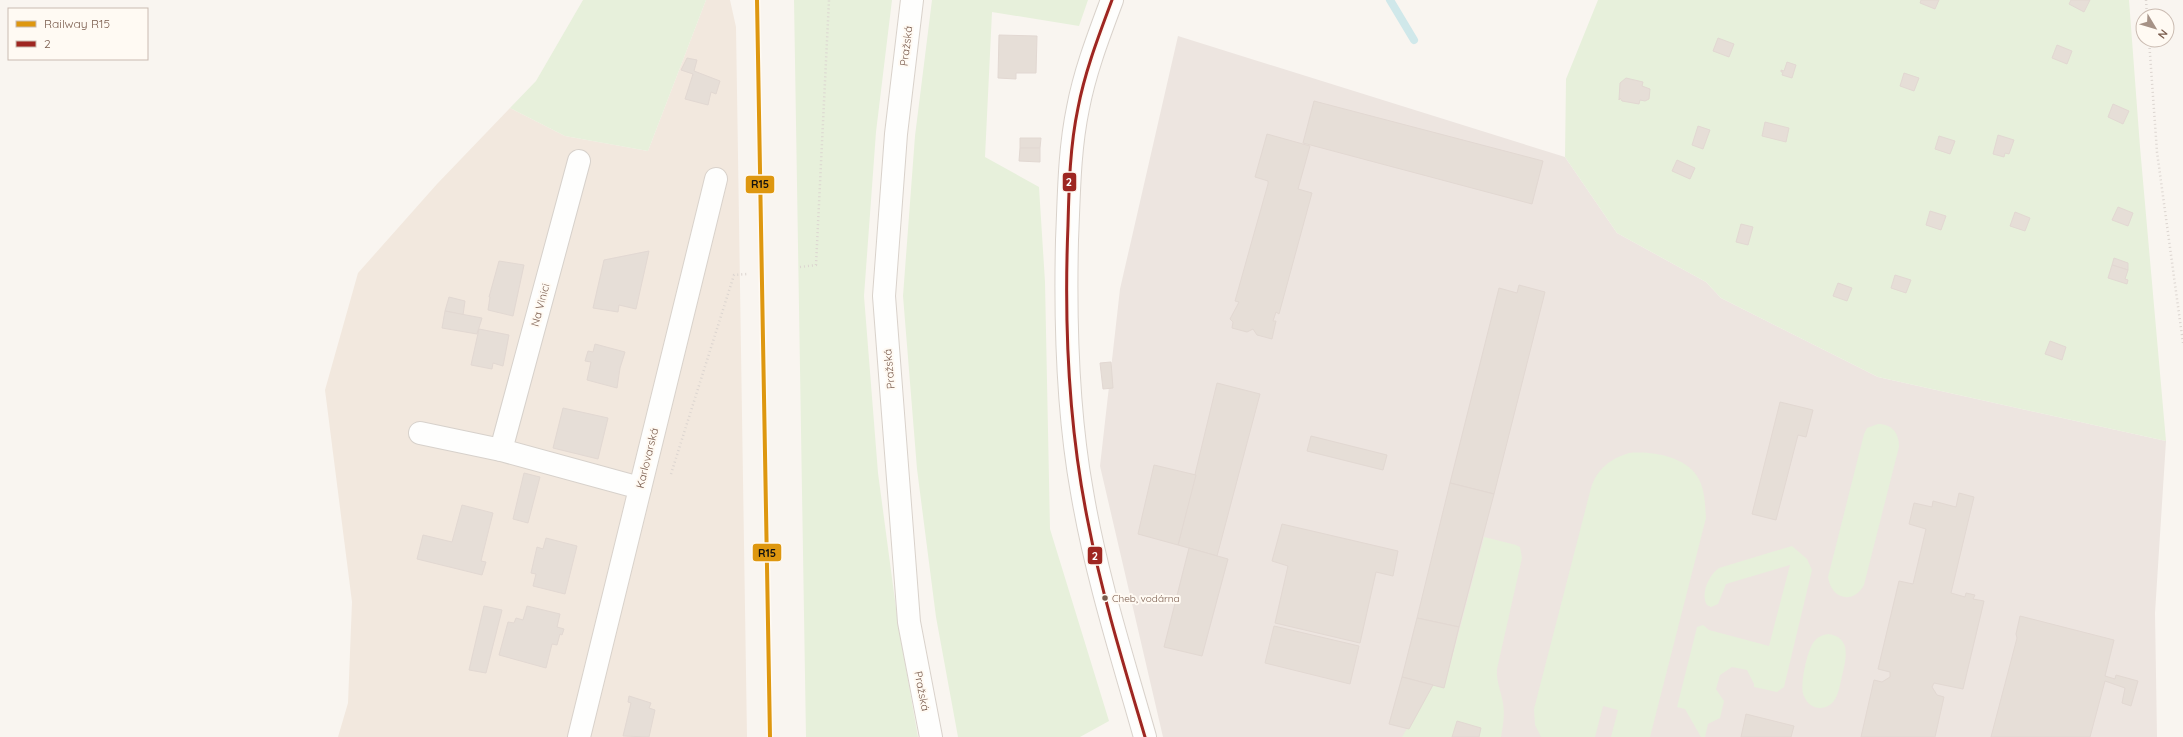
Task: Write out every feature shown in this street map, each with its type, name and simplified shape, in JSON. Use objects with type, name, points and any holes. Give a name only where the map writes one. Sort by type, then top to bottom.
[{"type":"street","name":"Pražská","points":[[912,0],[896,134],[884,296],[909,622],[931,737]]},
{"type":"street","points":[[1112,0],[1086,76],[1073,137],[1069,196],[1066,328],[1070,409],[1082,493],[1100,580],[1145,737]]},
{"type":"street","name":"Na Vinici","points":[[501,450],[579,161]]},
{"type":"street","name":"Karlovarská","points":[[579,737],[716,179]]},
{"type":"street","points":[[420,433],[501,450],[640,488]]},
{"type":"path","points":[[800,267],[816,265],[829,0]]},
{"type":"path","points":[[2150,48],[2157,152],[2183,343]]},
{"type":"path","points":[[640,488],[660,486],[669,479],[734,276],[747,274]]},
{"type":"shaded area","points":[[706,0],[730,0],[736,27],[747,737],[338,737],[348,703],[352,602],[325,390],[358,273],[437,184],[510,108],[565,136],[648,151]]},
{"type":"shaded area","points":[[1178,36],[1565,157],[1617,233],[1706,282],[1721,298],[1878,377],[2166,441],[2155,613],[2157,737],[1163,737],[1100,466],[1120,289]]},
{"type":"green space","points":[[583,0],[706,0],[648,151],[565,136],[510,108],[536,81]]},
{"type":"green space","points":[[794,0],[892,0],[876,132],[864,296],[878,473],[898,623],[918,737],[806,737]]},
{"type":"green space","points":[[932,0],[1088,0],[1079,26],[992,12],[985,157],[1039,187],[1045,282],[1050,529],[1109,721],[1080,737],[958,737],[936,617],[917,469],[903,296],[915,136]]},
{"type":"green space","points":[[1598,0],[2129,0],[2140,147],[2166,441],[1878,377],[1721,298],[1706,282],[1617,233],[1565,157],[1566,79]]},
{"type":"green space","points":[[1878,424],[1883,424],[1894,430],[1898,438],[1899,447],[1864,585],[1854,595],[1843,597],[1833,590],[1828,577],[1864,434],[1867,428]]},
{"type":"green space","points":[[1629,453],[1647,453],[1666,456],[1676,459],[1691,469],[1700,481],[1703,491],[1706,518],[1650,737],[1611,737],[1618,710],[1603,706],[1595,737],[1541,737],[1535,725],[1534,709],[1591,488],[1597,475],[1605,466],[1616,458]]},
{"type":"green space","points":[[1484,537],[1520,547],[1522,558],[1497,669],[1498,682],[1504,707],[1504,720],[1501,737],[1402,737],[1433,685],[1444,688]]},
{"type":"green space","points":[[1792,546],[1807,559],[1812,570],[1784,687],[1777,692],[1754,687],[1747,670],[1732,667],[1720,675],[1716,689],[1724,701],[1720,718],[1708,724],[1705,737],[1701,737],[1685,709],[1677,707],[1697,627],[1703,625],[1709,630],[1769,646],[1790,565],[1726,584],[1718,604],[1711,607],[1707,605],[1705,601],[1705,590],[1709,580],[1719,568]]},
{"type":"green space","points":[[1828,634],[1841,639],[1844,644],[1846,650],[1845,663],[1837,696],[1829,705],[1817,708],[1809,704],[1804,696],[1802,685],[1803,678],[1806,661],[1813,643],[1816,639]]},
{"type":"building","points":[[1921,0],[1939,0],[1935,9],[1920,3]]},
{"type":"building","points":[[2071,0],[2090,0],[2084,12],[2069,4]]},
{"type":"building","points":[[999,35],[1037,36],[1036,73],[1016,73],[1016,79],[998,78]]},
{"type":"building","points":[[1718,38],[1734,44],[1729,57],[1713,51]]},
{"type":"building","points":[[2057,45],[2072,51],[2067,64],[2052,58]]},
{"type":"building","points":[[687,58],[697,60],[694,71],[720,81],[716,94],[711,92],[708,105],[685,99],[693,74],[681,70]]},
{"type":"building","points":[[1787,62],[1796,65],[1792,78],[1782,75],[1783,72],[1781,72],[1781,70],[1784,71]]},
{"type":"building","points":[[1904,73],[1919,78],[1914,91],[1900,86]]},
{"type":"building","points":[[1626,78],[1643,82],[1642,86],[1650,89],[1649,99],[1645,101],[1640,100],[1639,104],[1622,101],[1620,98],[1619,100],[1620,83]]},
{"type":"building","points":[[1314,101],[1543,161],[1532,204],[1303,143]]},
{"type":"building","points":[[2113,104],[2129,111],[2123,124],[2108,117]]},
{"type":"building","points":[[1765,122],[1789,128],[1786,142],[1762,136]]},
{"type":"building","points":[[1698,126],[1710,130],[1703,149],[1692,145]]},
{"type":"building","points":[[1267,134],[1310,146],[1298,189],[1312,193],[1279,314],[1276,312],[1273,321],[1276,321],[1272,339],[1257,335],[1253,329],[1247,332],[1232,328],[1233,322],[1230,319],[1239,302],[1235,301],[1268,184],[1268,181],[1255,177]]},
{"type":"building","points":[[1998,135],[2014,140],[2009,154],[2005,153],[2004,157],[1993,154]]},
{"type":"building","points":[[1939,136],[1955,141],[1950,154],[1935,149]]},
{"type":"building","points":[[1020,138],[1041,138],[1040,148],[1020,148]]},
{"type":"building","points":[[1020,148],[1040,148],[1040,162],[1019,161]]},
{"type":"building","points":[[1677,160],[1695,168],[1690,179],[1672,171]]},
{"type":"building","points":[[2118,207],[2133,213],[2128,226],[2112,220]]},
{"type":"building","points":[[1930,211],[1946,216],[1941,230],[1926,225]]},
{"type":"building","points":[[2015,212],[2030,218],[2025,231],[2010,226]]},
{"type":"building","points":[[1741,224],[1753,227],[1748,245],[1736,242]]},
{"type":"building","points":[[649,251],[636,309],[619,305],[618,312],[593,308],[604,260]]},
{"type":"building","points":[[2114,258],[2128,263],[2128,270],[2112,265]]},
{"type":"building","points":[[499,261],[524,265],[513,316],[488,310],[489,297]]},
{"type":"building","points":[[2112,265],[2128,270],[2125,279],[2128,280],[2127,284],[2108,278]]},
{"type":"building","points":[[1895,275],[1911,280],[1906,293],[1891,288]]},
{"type":"building","points":[[1838,283],[1852,288],[1847,301],[1833,296]]},
{"type":"building","points":[[1519,285],[1545,292],[1494,494],[1450,483],[1499,288],[1517,293]]},
{"type":"building","points":[[449,297],[465,301],[463,315],[445,311]]},
{"type":"building","points":[[445,311],[482,318],[477,334],[442,328]]},
{"type":"building","points":[[479,329],[509,335],[503,366],[493,363],[492,369],[471,365]]},
{"type":"building","points":[[2050,341],[2066,347],[2062,360],[2045,354]]},
{"type":"building","points":[[595,344],[625,352],[620,368],[617,388],[587,380],[591,362],[585,361],[588,351],[593,352]]},
{"type":"building","points":[[1111,362],[1113,388],[1103,389],[1100,363]]},
{"type":"building","points":[[1217,383],[1260,394],[1217,556],[1178,545]]},
{"type":"building","points":[[1780,402],[1813,410],[1806,437],[1798,435],[1776,520],[1752,514]]},
{"type":"building","points":[[563,408],[608,418],[598,459],[553,448]]},
{"type":"building","points":[[1311,436],[1387,455],[1383,470],[1307,451]]},
{"type":"building","points":[[1154,465],[1196,475],[1178,545],[1138,534]]},
{"type":"building","points":[[524,473],[540,477],[528,523],[513,519]]},
{"type":"building","points":[[1450,483],[1494,494],[1459,627],[1417,618]]},
{"type":"building","points":[[1959,493],[1974,497],[1951,593],[1965,597],[1966,593],[1975,595],[1973,599],[1984,601],[1963,689],[1934,683],[1932,687],[1937,695],[1944,697],[1935,737],[1861,737],[1874,680],[1882,682],[1890,677],[1890,672],[1878,669],[1899,581],[1913,584],[1926,529],[1909,524],[1914,503],[1932,507],[1933,501],[1956,507]]},
{"type":"building","points":[[462,505],[493,513],[481,561],[486,562],[482,575],[417,559],[423,535],[452,542]]},
{"type":"building","points":[[1282,524],[1398,551],[1393,576],[1376,572],[1360,643],[1275,623],[1288,566],[1272,561]]},
{"type":"building","points":[[546,538],[577,546],[565,594],[533,586],[536,574],[531,573],[537,547],[543,549]]},
{"type":"building","points":[[1189,548],[1228,559],[1202,656],[1164,647]]},
{"type":"building","points":[[484,606],[502,610],[486,673],[469,670]]},
{"type":"building","points":[[527,606],[560,614],[557,627],[564,629],[562,635],[560,634],[557,645],[552,644],[546,668],[499,655],[508,622],[514,623],[516,618],[523,620]]},
{"type":"building","points":[[2020,616],[2114,640],[2105,676],[2115,679],[2116,675],[2138,681],[2131,706],[2122,703],[2125,688],[2105,681],[2090,737],[1991,737],[2017,638],[2016,634]]},
{"type":"building","points":[[1417,618],[1459,627],[1444,688],[1402,677]]},
{"type":"building","points":[[1274,626],[1359,646],[1350,684],[1265,663]]},
{"type":"building","points":[[1402,677],[1433,685],[1409,729],[1389,724]]},
{"type":"building","points":[[629,696],[651,703],[649,708],[655,710],[649,737],[623,736],[631,703],[628,702]]},
{"type":"building","points":[[1746,714],[1794,726],[1791,737],[1741,737]]},
{"type":"building","points":[[1457,721],[1481,728],[1479,737],[1452,737]]},
{"type":"waterway","points":[[1390,0],[1414,40]]},
{"type":"rail line","name":"R15","points":[[757,0],[770,737]]},
{"type":"transit line","name":"2","points":[[1112,0],[1084,80],[1073,137],[1068,210],[1067,337],[1076,448],[1088,522],[1121,657],[1145,737]]},
{"type":"place","name":"Cheb, vodárna","points":[[1105,598]]}]
